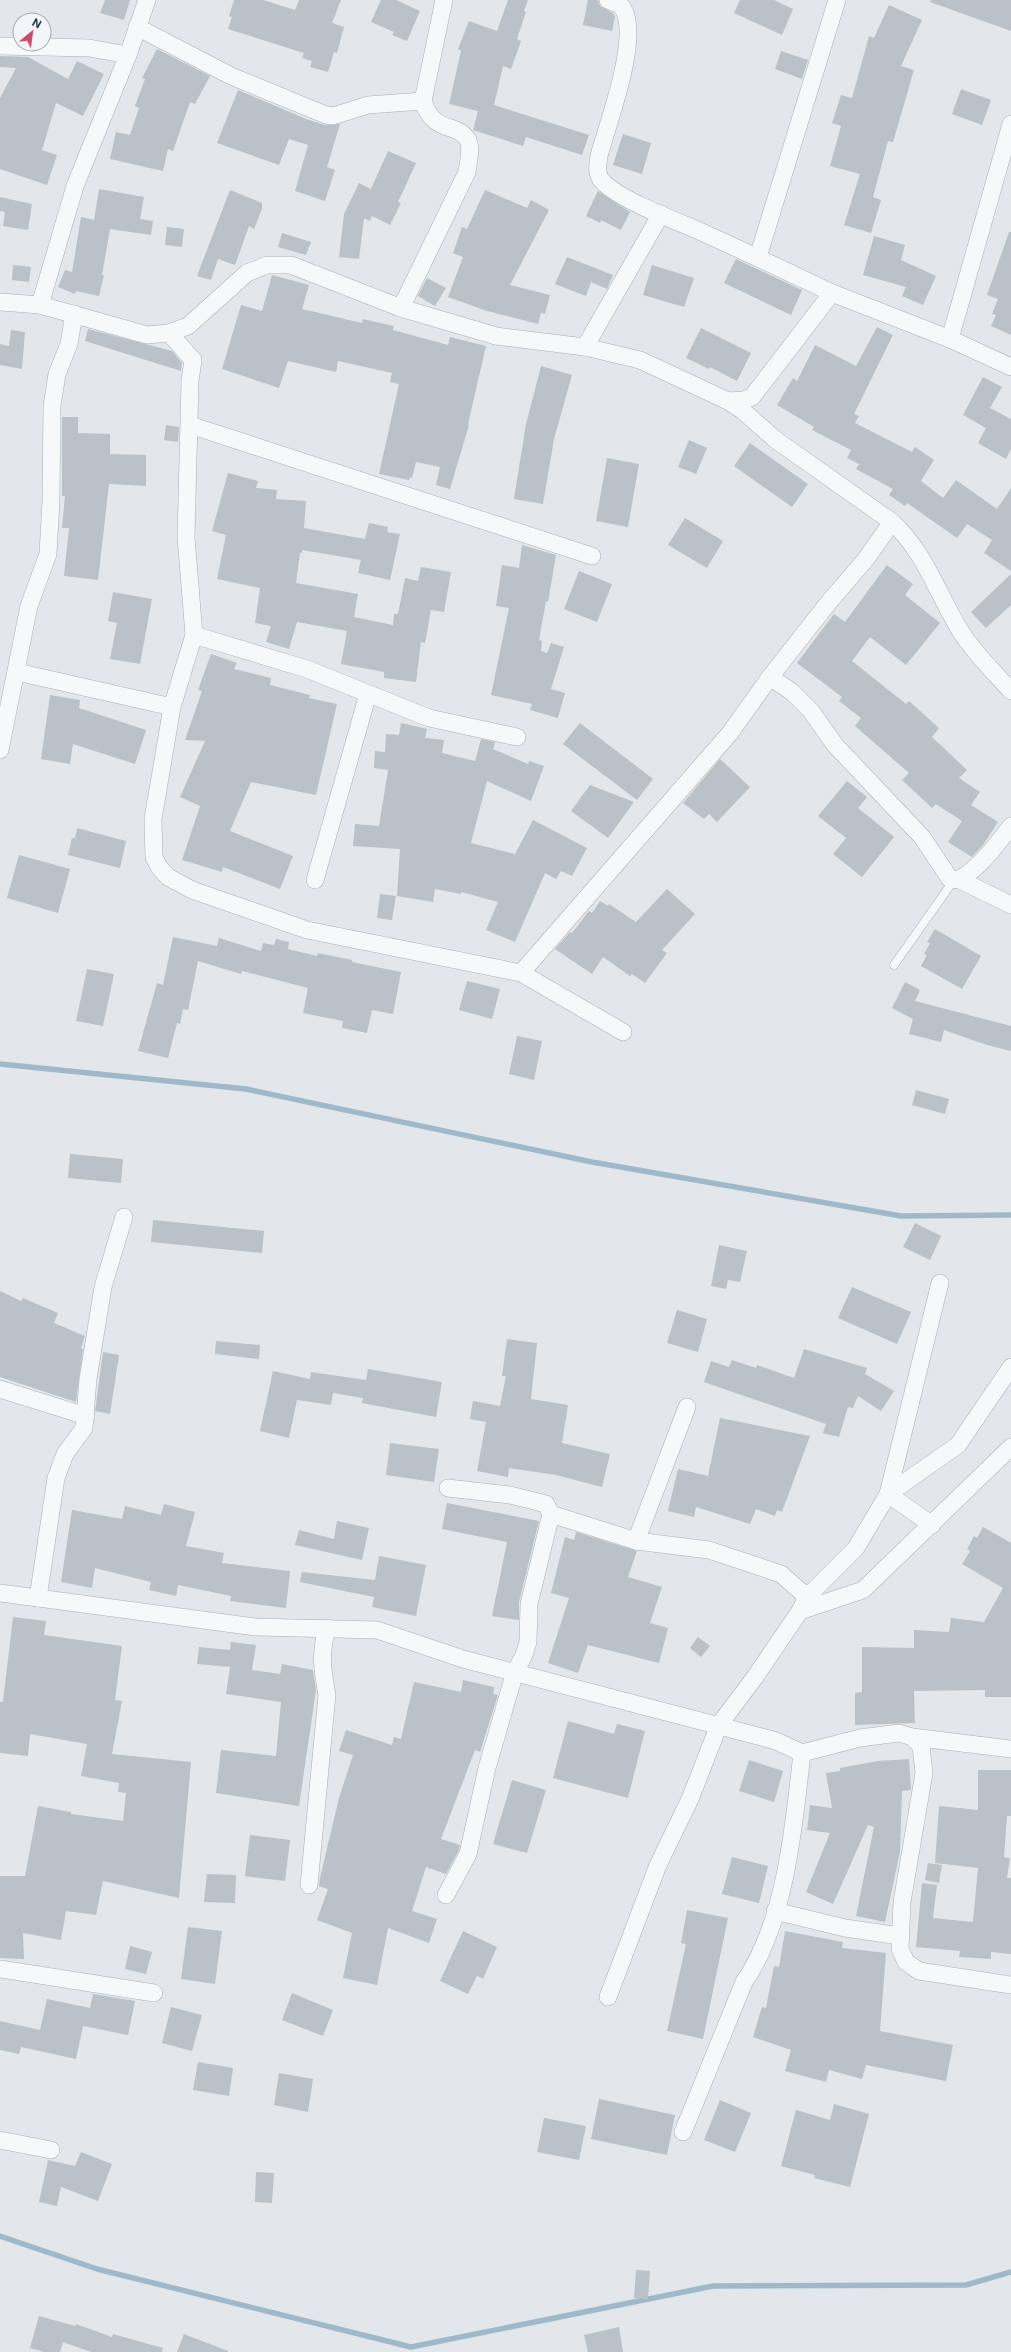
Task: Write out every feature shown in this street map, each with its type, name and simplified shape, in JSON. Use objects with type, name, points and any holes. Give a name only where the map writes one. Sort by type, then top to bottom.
[{"type":"street","points":[[40,305],[75,186],[128,55],[147,0]]},
{"type":"street","points":[[401,308],[467,172],[470,150],[468,141],[462,135],[433,120],[427,113],[423,100],[444,0]]},
{"type":"street","points":[[608,0],[620,5],[626,13],[629,30],[628,56],[599,156],[598,173],[601,179],[612,190],[661,214],[758,257],[832,293],[950,339],[1011,367]]},
{"type":"street","points":[[758,257],[837,0]]},
{"type":"street","points":[[137,27],[231,76],[326,115],[333,116],[368,105],[423,100]]},
{"type":"street","points":[[0,46],[90,48],[128,55]]},
{"type":"street","points":[[950,339],[1011,124]]},
{"type":"street","points":[[585,347],[661,214]]},
{"type":"street","points":[[0,302],[40,305],[147,335],[169,333],[188,326],[247,272],[267,265],[291,265],[401,308],[496,336],[585,347],[640,360],[728,401],[743,411],[776,440],[892,522],[905,534],[926,565],[961,633],[979,657],[1011,691]]},
{"type":"street","points":[[728,401],[744,400],[752,397],[832,293]]},
{"type":"street","points":[[0,750],[17,672],[29,606],[48,554],[51,501],[52,406],[57,374],[69,344],[74,314]]},
{"type":"street","points":[[169,333],[193,360],[190,381],[186,537],[194,635],[172,707],[153,819],[154,857],[158,867],[168,877],[192,890],[307,930],[521,973],[623,1032]]},
{"type":"street","points":[[190,425],[592,556]]},
{"type":"street","points":[[521,973],[730,733],[770,677],[829,602],[866,559],[892,522]]},
{"type":"street","points":[[194,635],[307,669],[429,718],[517,737]]},
{"type":"street","points":[[17,672],[172,707]]},
{"type":"street","points":[[770,677],[792,692],[810,711],[835,746],[922,837],[950,878],[1011,905]]},
{"type":"street","points":[[315,880],[368,694]]},
{"type":"street","points":[[957,880],[987,856],[1011,826]]},
{"type":"street","points":[[38,1598],[56,1478],[65,1454],[84,1428],[88,1379],[104,1287],[124,1217]]},
{"type":"street","points":[[608,1997],[658,1865],[690,1799],[719,1725],[804,1604],[856,1548],[888,1494],[940,1283]]},
{"type":"street","points":[[888,1494],[958,1446],[1011,1367]]},
{"type":"street","points":[[0,1389],[86,1416]]},
{"type":"street","points":[[636,1541],[687,1407]]},
{"type":"street","points":[[804,1604],[863,1590],[932,1525],[1011,1447]]},
{"type":"street","points":[[446,1895],[468,1854],[487,1768],[515,1672],[524,1655],[528,1642],[529,1604],[551,1514],[546,1504],[510,1495],[448,1488]]},
{"type":"street","points":[[888,1494],[932,1525]]},
{"type":"street","points":[[551,1514],[636,1541],[709,1550],[782,1574],[804,1604]]},
{"type":"street","points":[[0,1593],[256,1627],[377,1630],[463,1659],[719,1725],[776,1742],[802,1753],[860,1738],[899,1733],[912,1737],[1011,1749]]},
{"type":"street","points":[[310,1885],[327,1695],[321,1664],[321,1651],[327,1628]]},
{"type":"street","points":[[912,1737],[921,1746],[924,1772],[902,1902],[900,1948],[906,1962],[919,1971],[1011,1985]]},
{"type":"street","points":[[683,2132],[744,1982],[761,1952],[775,1911],[791,1850],[802,1753]]},
{"type":"street","points":[[775,1911],[845,1928],[900,1936]]},
{"type":"street","points":[[0,1968],[154,1993]]},
{"type":"street","points":[[0,2140],[51,2150]]},
{"type":"lane","points":[[894,965],[957,880]]},
{"type":"building","points":[[105,0],[130,0],[124,20],[100,13]]},
{"type":"building","points":[[234,0],[263,0],[295,10],[299,0],[341,0],[332,23],[344,27],[337,53],[334,52],[328,72],[310,67],[312,61],[302,58],[304,53],[228,29],[232,17],[229,16]]},
{"type":"building","points":[[381,0],[396,0],[420,11],[407,41],[392,35],[394,32],[371,22]]},
{"type":"building","points":[[508,0],[528,0],[524,11],[526,12],[517,39],[521,41],[511,69],[503,66],[494,105],[589,135],[582,155],[526,137],[523,146],[473,130],[478,111],[449,104],[461,51],[458,49],[469,21],[497,31]]},
{"type":"building","points":[[588,0],[598,0],[600,6],[613,13],[615,17],[612,31],[583,25]]},
{"type":"building","points":[[740,0],[774,0],[793,9],[782,35],[734,13]]},
{"type":"building","points":[[931,0],[1011,0],[1011,31],[930,2]]},
{"type":"building","points":[[889,5],[922,20],[901,66],[914,70],[893,142],[888,141],[873,197],[881,200],[871,233],[844,225],[860,174],[830,166],[841,126],[832,123],[841,95],[852,98],[869,36],[874,38]]},
{"type":"building","points":[[157,49],[210,76],[195,104],[190,102],[173,151],[168,149],[163,171],[110,159],[116,132],[130,135],[139,108],[135,106],[145,79],[142,78]]},
{"type":"building","points":[[781,51],[808,60],[802,79],[775,69]]},
{"type":"building","points":[[0,56],[28,57],[68,79],[77,61],[104,74],[83,116],[56,103],[42,150],[57,155],[47,185],[0,169],[0,98],[16,68],[0,67]]},
{"type":"building","points":[[961,89],[991,100],[982,125],[952,114]]},
{"type":"building","points":[[238,90],[306,119],[325,125],[340,124],[327,167],[335,170],[325,201],[295,191],[308,145],[289,139],[279,165],[217,143]]},
{"type":"building","points":[[623,134],[651,143],[642,174],[613,165]]},
{"type":"building","points":[[388,151],[416,163],[398,202],[401,203],[390,225],[372,216],[370,221],[364,218],[359,259],[339,257],[344,214],[359,183],[371,189]]},
{"type":"building","points":[[99,189],[144,197],[140,219],[153,221],[151,235],[110,229],[102,275],[104,275],[99,296],[76,291],[75,294],[58,287],[65,270],[72,272],[81,217],[94,220]]},
{"type":"building","points":[[230,190],[262,203],[262,209],[254,229],[249,226],[235,265],[218,259],[211,280],[197,276]]},
{"type":"building","points":[[485,190],[527,208],[531,200],[549,210],[510,285],[550,295],[545,314],[541,313],[538,324],[487,311],[448,297],[463,257],[453,253],[462,227],[467,229]]},
{"type":"building","points":[[598,191],[630,212],[621,230],[601,220],[600,223],[586,216]]},
{"type":"building","points":[[0,197],[32,204],[28,230],[3,226],[5,212],[0,211]]},
{"type":"building","points":[[167,227],[184,229],[182,247],[165,245]]},
{"type":"building","points":[[1009,232],[1011,232],[1011,335],[991,326],[996,315],[992,314],[998,299],[987,295]]},
{"type":"building","points":[[282,233],[311,242],[306,255],[278,247]]},
{"type":"building","points":[[874,236],[905,245],[901,260],[936,276],[923,305],[902,296],[906,287],[863,275]]},
{"type":"building","points":[[567,257],[613,275],[607,289],[591,282],[586,296],[555,284]]},
{"type":"building","points":[[736,259],[802,290],[791,315],[724,283]]},
{"type":"building","points":[[13,265],[31,267],[29,282],[12,280]]},
{"type":"building","points":[[652,265],[694,278],[684,307],[643,295]]},
{"type":"building","points":[[272,275],[309,285],[302,309],[362,323],[363,319],[394,326],[393,330],[448,345],[450,337],[486,346],[469,425],[450,489],[436,485],[440,467],[416,462],[412,478],[410,477],[409,480],[379,474],[399,384],[390,382],[392,373],[338,361],[336,372],[288,361],[279,388],[222,369],[241,305],[262,311]]},
{"type":"building","points":[[427,278],[446,288],[435,306],[418,296]]},
{"type":"building","points":[[877,327],[893,335],[854,414],[859,416],[855,423],[912,452],[915,447],[934,460],[921,481],[943,498],[956,480],[997,509],[1011,488],[1011,571],[984,553],[992,540],[967,524],[957,538],[907,503],[905,506],[889,495],[893,489],[856,469],[859,464],[847,458],[851,450],[812,430],[814,427],[777,405],[793,378],[797,381],[815,345],[856,366]]},
{"type":"building","points":[[701,328],[751,353],[737,381],[710,367],[709,369],[686,358]]},
{"type":"building","points":[[88,329],[172,351],[182,363],[181,371],[85,341]]},
{"type":"building","points":[[11,330],[25,332],[22,369],[0,365],[0,344],[9,346]]},
{"type":"building","points":[[541,366],[572,375],[554,439],[543,504],[514,499],[526,424]]},
{"type":"building","points":[[983,377],[1002,387],[990,408],[1011,419],[1011,449],[1006,459],[978,443],[986,428],[963,415]]},
{"type":"building","points":[[62,417],[78,417],[78,433],[110,434],[110,454],[146,455],[146,486],[109,484],[98,580],[64,576],[69,528],[62,528],[65,496],[62,496]]},
{"type":"building","points":[[166,425],[179,427],[178,442],[164,440]]},
{"type":"building","points":[[689,440],[707,448],[696,474],[678,467]]},
{"type":"building","points":[[750,443],[808,484],[792,507],[734,466]]},
{"type":"building","points":[[607,458],[639,464],[628,527],[596,521]]},
{"type":"building","points":[[228,473],[258,481],[256,488],[277,490],[276,499],[306,501],[304,528],[365,539],[369,523],[388,527],[387,532],[400,534],[390,580],[358,573],[361,560],[302,550],[302,553],[300,553],[296,583],[358,594],[354,617],[393,625],[394,614],[398,614],[405,578],[418,581],[421,567],[451,572],[444,612],[431,610],[425,643],[421,642],[416,682],[384,678],[384,672],[341,664],[347,631],[297,622],[289,649],[266,642],[271,626],[255,623],[260,588],[217,579],[226,535],[212,531]]},
{"type":"building","points":[[685,518],[723,541],[707,568],[668,545]]},
{"type":"building","points":[[522,545],[556,555],[548,602],[546,601],[539,640],[542,641],[541,651],[547,653],[551,643],[564,647],[551,689],[565,693],[558,718],[530,710],[532,704],[491,695],[509,608],[496,606],[502,565],[519,568]]},
{"type":"building","points":[[887,565],[913,584],[905,595],[940,623],[906,665],[870,637],[852,661],[906,704],[909,701],[939,728],[932,737],[967,770],[959,778],[980,792],[971,805],[998,822],[983,845],[972,857],[948,842],[962,821],[936,804],[932,808],[902,780],[909,773],[855,726],[861,718],[839,701],[842,697],[797,663],[834,614],[845,622]]},
{"type":"building","points":[[579,571],[612,584],[597,622],[564,609]]},
{"type":"building","points":[[1011,574],[1011,605],[986,628],[971,612]]},
{"type":"building","points":[[113,592],[152,599],[140,664],[110,659],[117,623],[108,621]]},
{"type":"building","points":[[211,654],[237,663],[234,669],[271,678],[270,685],[310,695],[309,698],[337,704],[316,795],[251,782],[230,831],[293,856],[280,889],[223,867],[222,872],[182,860],[200,806],[180,797],[205,741],[185,740],[202,691],[198,690]]},
{"type":"building","points":[[50,695],[80,700],[79,708],[146,730],[135,764],[73,744],[70,764],[41,759]]},
{"type":"building","points":[[401,723],[427,729],[425,738],[444,740],[442,753],[475,761],[481,739],[495,742],[493,749],[528,764],[529,761],[544,766],[531,801],[487,781],[471,843],[515,854],[533,820],[587,848],[572,876],[561,871],[556,879],[545,873],[515,942],[486,930],[498,902],[461,892],[461,894],[435,889],[433,902],[397,896],[400,849],[353,846],[355,824],[379,826],[388,770],[374,768],[375,751],[385,752],[386,734],[399,735]]},
{"type":"building","points":[[580,723],[653,779],[637,800],[563,744]]},
{"type":"building","points":[[720,759],[750,787],[717,822],[709,814],[704,819],[683,803]]},
{"type":"building","points":[[847,781],[867,797],[858,808],[894,837],[862,877],[833,854],[846,838],[818,816]]},
{"type":"building","points":[[590,785],[634,802],[608,838],[571,811]]},
{"type":"building","points":[[77,828],[126,841],[120,868],[68,855],[72,838],[75,838]]},
{"type":"building","points":[[19,855],[70,869],[58,913],[7,898]]},
{"type":"building","points":[[667,889],[695,914],[662,950],[667,953],[645,983],[632,974],[630,976],[603,957],[592,974],[555,949],[570,932],[572,933],[589,911],[592,913],[600,901],[608,906],[609,904],[636,922]]},
{"type":"building","points":[[380,894],[396,896],[392,920],[377,918]]},
{"type":"building","points":[[935,929],[981,956],[962,989],[921,966],[927,955],[924,954],[930,943],[927,942]]},
{"type":"building","points":[[173,937],[217,946],[219,938],[261,951],[263,943],[274,945],[276,939],[289,942],[288,949],[317,956],[318,953],[401,972],[393,1014],[372,1010],[367,1033],[342,1028],[343,1021],[303,1013],[308,988],[242,971],[241,974],[198,961],[188,1010],[183,1009],[180,1024],[177,1023],[168,1058],[138,1051],[157,983],[163,985]]},
{"type":"building","points":[[87,969],[114,974],[103,1026],[76,1021]]},
{"type":"building","points":[[467,981],[500,989],[492,1019],[459,1010]]},
{"type":"building","points":[[905,982],[920,990],[915,1001],[1011,1026],[1011,1051],[987,1045],[944,1030],[941,1042],[909,1034],[913,1019],[892,1008]]},
{"type":"building","points":[[517,1036],[542,1041],[534,1080],[509,1074]]},
{"type":"building","points":[[916,1090],[949,1099],[945,1114],[912,1105]]},
{"type":"building","points":[[70,1154],[123,1159],[121,1183],[68,1178]]},
{"type":"building","points":[[153,1220],[264,1231],[262,1253],[151,1242]]},
{"type":"building","points":[[915,1223],[941,1236],[930,1260],[903,1247]]},
{"type":"building","points":[[719,1245],[747,1251],[740,1282],[728,1280],[726,1289],[711,1286]]},
{"type":"building","points":[[852,1287],[911,1312],[897,1344],[838,1318]]},
{"type":"building","points":[[0,1291],[21,1301],[23,1298],[58,1313],[54,1323],[85,1336],[81,1348],[83,1349],[76,1402],[0,1377]]},
{"type":"building","points":[[677,1310],[707,1319],[698,1352],[667,1343]]},
{"type":"building","points":[[507,1339],[537,1343],[531,1399],[568,1405],[562,1443],[610,1454],[602,1487],[556,1475],[509,1468],[508,1477],[477,1471],[486,1422],[470,1419],[473,1401],[500,1406],[506,1376],[502,1376]]},
{"type":"building","points":[[216,1341],[260,1345],[259,1359],[215,1354]]},
{"type":"building","points":[[804,1349],[867,1368],[865,1374],[894,1391],[881,1411],[858,1396],[853,1408],[848,1407],[839,1437],[823,1433],[826,1424],[704,1382],[711,1361],[729,1367],[732,1360],[756,1368],[757,1365],[794,1378]]},
{"type":"building","points":[[103,1352],[119,1355],[110,1414],[95,1411]]},
{"type":"building","points":[[368,1369],[442,1382],[436,1417],[362,1403],[363,1398],[333,1393],[331,1405],[297,1400],[289,1438],[260,1431],[273,1371],[310,1379],[311,1372],[366,1380]]},
{"type":"building","points":[[720,1418],[810,1436],[782,1512],[777,1510],[775,1516],[756,1509],[750,1524],[696,1507],[694,1517],[668,1511],[678,1469],[708,1476]]},
{"type":"building","points":[[390,1443],[439,1449],[434,1482],[386,1475]]},
{"type":"building","points":[[447,1503],[539,1521],[519,1602],[519,1620],[492,1616],[507,1542],[442,1529]]},
{"type":"building","points":[[164,1504],[195,1512],[186,1546],[224,1553],[222,1563],[290,1571],[286,1608],[230,1601],[231,1596],[178,1585],[176,1596],[149,1590],[151,1582],[95,1568],[92,1588],[61,1582],[72,1510],[122,1519],[125,1506],[161,1515]]},
{"type":"building","points":[[337,1521],[369,1528],[362,1560],[295,1545],[299,1530],[334,1539]]},
{"type":"building","points":[[983,1527],[1011,1543],[1011,1697],[985,1697],[985,1690],[914,1691],[915,1723],[855,1725],[855,1693],[862,1692],[862,1647],[914,1648],[914,1630],[949,1632],[951,1618],[984,1622],[1003,1588],[962,1564],[970,1551],[967,1549],[974,1536],[977,1538]]},
{"type":"building","points":[[576,1532],[637,1551],[628,1577],[662,1587],[650,1623],[668,1628],[659,1663],[588,1645],[578,1673],[548,1663],[569,1598],[551,1593],[565,1537],[574,1540]]},
{"type":"building","points":[[379,1556],[426,1565],[416,1616],[372,1607],[374,1597],[300,1582],[302,1572],[375,1580]]},
{"type":"building","points":[[13,1617],[46,1621],[44,1635],[122,1646],[115,1700],[122,1701],[112,1754],[191,1762],[179,1898],[103,1881],[96,1915],[66,1911],[61,1940],[23,1933],[24,1959],[0,1958],[0,1876],[25,1876],[38,1806],[71,1812],[71,1814],[123,1821],[126,1793],[118,1792],[119,1783],[81,1776],[87,1744],[30,1734],[28,1756],[0,1753],[0,1702],[3,1702]]},
{"type":"building","points":[[698,1637],[710,1646],[701,1657],[690,1648]]},
{"type":"building","points":[[231,1642],[256,1645],[252,1670],[280,1674],[282,1664],[313,1670],[316,1690],[299,1806],[216,1793],[221,1750],[276,1756],[281,1702],[226,1694],[230,1667],[197,1664],[199,1647],[230,1650]]},
{"type":"building","points":[[463,1680],[494,1687],[493,1694],[498,1695],[480,1752],[475,1750],[441,1839],[460,1845],[459,1850],[446,1874],[426,1867],[412,1911],[437,1919],[429,1943],[388,1928],[377,1985],[343,1978],[352,1933],[317,1920],[328,1889],[319,1886],[320,1878],[339,1798],[353,1755],[339,1751],[346,1730],[392,1745],[394,1737],[401,1739],[414,1682],[461,1692]]},
{"type":"building","points":[[568,1721],[614,1734],[617,1724],[645,1731],[628,1798],[553,1778]]},
{"type":"building","points":[[909,1759],[911,1790],[902,1791],[900,1852],[885,1922],[856,1916],[874,1827],[868,1825],[833,1904],[806,1892],[830,1833],[807,1830],[810,1805],[832,1808],[826,1773],[840,1771],[840,1768],[878,1761]]},
{"type":"building","points":[[749,1760],[783,1771],[774,1802],[739,1791]]},
{"type":"building","points":[[978,1770],[1011,1770],[1011,1816],[1007,1816],[1004,1857],[1010,1858],[1007,1878],[1011,1878],[1011,1954],[991,1952],[991,1959],[959,1957],[960,1951],[916,1947],[922,1883],[937,1885],[933,1918],[973,1922],[978,1868],[935,1863],[939,1806],[978,1810]]},
{"type":"building","points":[[512,1780],[546,1790],[527,1853],[493,1844]]},
{"type":"building","points":[[250,1835],[290,1840],[285,1881],[245,1876]]},
{"type":"building","points":[[732,1857],[768,1866],[759,1903],[722,1894]]},
{"type":"building","points":[[928,1863],[942,1865],[939,1883],[925,1880]]},
{"type":"building","points":[[207,1874],[236,1875],[235,1903],[204,1902]]},
{"type":"building","points":[[687,1910],[728,1918],[703,2039],[667,2031],[686,1944],[681,1943]]},
{"type":"building","points":[[188,1927],[222,1931],[215,1984],[181,1979]]},
{"type":"building","points":[[463,1931],[497,1947],[483,1979],[477,1976],[468,1994],[440,1981]]},
{"type":"building","points":[[785,1931],[843,1942],[842,1948],[886,1953],[880,2031],[953,2045],[946,2081],[866,2065],[862,2079],[829,2070],[826,2082],[785,2071],[791,2050],[753,2037],[762,2007],[766,2008],[774,1966],[779,1967]]},
{"type":"building","points":[[130,1946],[152,1952],[146,1974],[125,1969]]},
{"type":"building","points":[[292,1993],[333,2010],[323,2036],[282,2020]]},
{"type":"building","points":[[93,1994],[135,2001],[128,2035],[83,2026],[76,2059],[21,2047],[19,2054],[0,2050],[0,2021],[40,2030],[47,1999],[90,2008]]},
{"type":"building","points":[[171,2007],[202,2015],[192,2051],[162,2043]]},
{"type":"building","points":[[198,2062],[233,2068],[229,2096],[193,2090]]},
{"type":"building","points":[[279,2073],[313,2079],[308,2112],[274,2105]]},
{"type":"building","points":[[599,2099],[675,2115],[667,2155],[591,2139]]},
{"type":"building","points":[[720,2100],[751,2113],[735,2152],[704,2140]]},
{"type":"building","points":[[834,2104],[869,2114],[850,2187],[814,2178],[815,2175],[781,2166],[796,2110],[830,2120]]},
{"type":"building","points":[[544,2118],[586,2126],[579,2160],[537,2152]]},
{"type":"building","points":[[81,2152],[112,2164],[98,2201],[61,2187],[57,2206],[39,2202],[48,2160],[75,2166]]},
{"type":"building","points":[[256,2172],[274,2173],[272,2203],[255,2202]]},
{"type":"building","points":[[636,2270],[650,2271],[648,2299],[634,2298]]},
{"type":"building","points":[[39,2316],[75,2326],[76,2324],[112,2337],[113,2334],[163,2348],[162,2352],[91,2352],[63,2342],[60,2352],[44,2352],[30,2348]]},
{"type":"building","points":[[619,2327],[623,2352],[588,2352],[584,2335]]},
{"type":"building","points":[[184,2334],[228,2351],[228,2352],[177,2352]]},
{"type":"waterway","points":[[0,1064],[246,1089],[592,1162],[901,1216],[1011,1215]]},
{"type":"waterway","points":[[0,2236],[97,2269],[411,2347],[713,2286],[966,2285],[1011,2272]]}]
